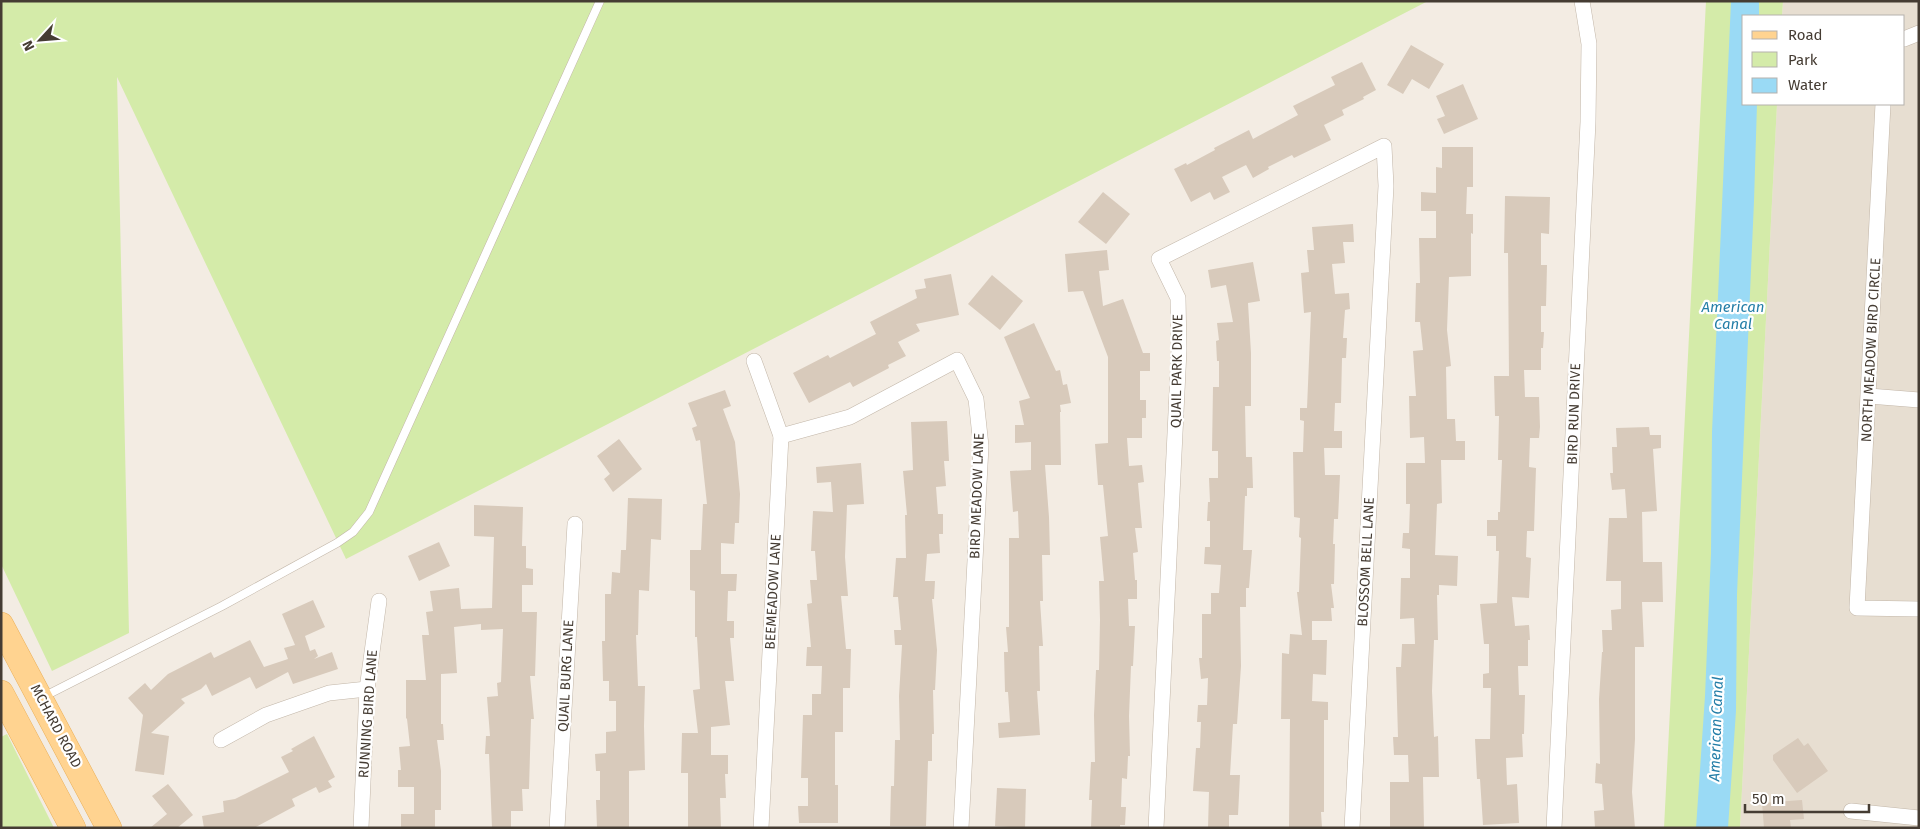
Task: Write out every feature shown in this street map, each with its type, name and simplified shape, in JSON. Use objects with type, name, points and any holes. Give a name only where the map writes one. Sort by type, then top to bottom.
[{"type":"main road","name":"MCHARD ROAD","points":[[1,625],[109,828]]},
{"type":"main road","points":[[2,695],[73,828]]},
{"type":"street","name":"BIRD RUN DRIVE","points":[[1554,828],[1588,122],[1590,44],[1582,1]]},
{"type":"street","points":[[1905,39],[1919,33]]},
{"type":"street","name":"NORTH MEADOW BIRD CIRCLE","points":[[1882,105],[1857,608],[1919,609]]},
{"type":"street","name":"QUAIL PARK DRIVE","points":[[1156,828],[1179,350],[1178,298],[1159,259],[1384,146],[1386,186],[1380,296]]},
{"type":"street","name":"BLOSSOM BELL LANE","points":[[1352,828],[1380,296]]},
{"type":"street","name":"BIRD MEADOW LANE","points":[[781,436],[850,417],[957,360],[976,399],[981,446],[961,828]]},
{"type":"street","name":"BEEMEADOW LANE","points":[[754,361],[781,436],[761,828]]},
{"type":"street","points":[[1869,396],[1919,400]]},
{"type":"street","name":"QUAIL BURG LANE","points":[[557,828],[575,524]]},
{"type":"street","name":"RUNNING BIRD LANE","points":[[361,828],[367,689],[379,601]]},
{"type":"street","points":[[222,740],[266,715],[320,696],[329,693],[367,689]]},
{"type":"street","points":[[1851,811],[1919,818]]},
{"type":"lane","points":[[41,697],[222,606],[337,544],[353,532],[370,512],[600,1]]},
{"type":"shaded area","points":[[1783,1],[1919,1],[1919,828],[1740,828],[1777,105],[1905,105],[1905,15],[1782,15]]},
{"type":"green space","points":[[1,1],[1428,1],[346,559],[117,77],[129,633],[52,671],[1,564]]},
{"type":"green space","points":[[1706,1],[1783,1],[1782,15],[1742,15],[1742,105],[1777,105],[1740,828],[1664,828]]},
{"type":"green space","points":[[7,734],[54,828],[1,828],[1,737]]},
{"type":"water","name":"American Canal","points":[[1731,1],[1759,1],[1759,15],[1742,15],[1742,105],[1757,105],[1737,594],[1736,711],[1728,828],[1696,828],[1705,696],[1711,553],[1712,432]]},
{"type":"building","points":[[1411,45],[1444,64],[1429,89],[1412,79],[1403,94],[1387,85]]},
{"type":"building","points":[[1362,62],[1376,90],[1363,97],[1364,99],[1342,110],[1344,115],[1324,125],[1331,140],[1294,158],[1292,155],[1268,167],[1269,169],[1253,178],[1246,165],[1222,177],[1230,192],[1214,200],[1210,192],[1191,202],[1174,169],[1186,163],[1187,165],[1215,150],[1214,148],[1249,130],[1253,139],[1298,115],[1293,106],[1335,85],[1331,77]]},
{"type":"building","points":[[1463,84],[1478,119],[1444,134],[1437,119],[1445,116],[1436,96]]},
{"type":"building","points":[[1442,147],[1473,147],[1473,187],[1467,187],[1466,214],[1473,214],[1471,276],[1449,277],[1447,330],[1451,366],[1446,367],[1447,419],[1455,419],[1456,441],[1465,441],[1465,460],[1441,460],[1442,503],[1437,504],[1435,555],[1458,556],[1457,586],[1439,585],[1439,595],[1437,595],[1438,640],[1434,640],[1432,691],[1434,737],[1438,736],[1439,777],[1423,777],[1424,828],[1390,828],[1390,782],[1409,782],[1408,755],[1394,755],[1393,737],[1398,737],[1396,667],[1401,667],[1402,644],[1415,644],[1414,618],[1400,619],[1401,578],[1410,578],[1410,549],[1402,548],[1403,533],[1409,533],[1410,504],[1406,504],[1406,463],[1425,463],[1424,437],[1410,438],[1409,396],[1416,396],[1413,351],[1423,350],[1420,322],[1415,322],[1416,283],[1420,283],[1419,238],[1436,238],[1436,211],[1421,211],[1421,192],[1436,193],[1436,167],[1442,168]]},
{"type":"building","points":[[1103,192],[1130,214],[1106,244],[1078,222]]},
{"type":"building","points":[[1505,196],[1550,197],[1549,234],[1541,233],[1541,265],[1547,265],[1546,306],[1541,306],[1541,332],[1544,332],[1543,348],[1541,348],[1541,370],[1524,370],[1525,397],[1539,397],[1540,427],[1539,438],[1530,438],[1529,467],[1536,468],[1534,531],[1527,531],[1526,557],[1531,558],[1529,598],[1512,597],[1515,626],[1529,625],[1530,640],[1528,640],[1528,666],[1518,666],[1519,695],[1525,695],[1524,734],[1522,734],[1523,757],[1506,758],[1507,785],[1517,784],[1519,823],[1483,825],[1480,779],[1477,779],[1475,739],[1490,739],[1491,688],[1483,688],[1483,674],[1489,673],[1489,644],[1484,644],[1480,604],[1497,603],[1499,551],[1496,551],[1496,536],[1487,536],[1487,520],[1498,520],[1498,512],[1500,512],[1502,460],[1498,460],[1499,416],[1495,416],[1494,376],[1509,376],[1508,253],[1504,253]]},
{"type":"building","points":[[1353,224],[1354,242],[1343,242],[1345,263],[1332,264],[1335,294],[1349,293],[1350,309],[1345,310],[1343,338],[1347,338],[1346,358],[1342,358],[1341,403],[1335,403],[1334,431],[1342,431],[1342,448],[1324,448],[1325,475],[1340,475],[1338,519],[1334,519],[1334,584],[1331,584],[1334,608],[1331,608],[1332,621],[1312,621],[1312,640],[1327,640],[1326,675],[1313,674],[1312,701],[1328,702],[1328,720],[1324,720],[1324,812],[1321,812],[1322,828],[1289,828],[1290,719],[1281,719],[1282,653],[1289,654],[1290,634],[1302,635],[1297,592],[1299,592],[1301,538],[1299,537],[1300,518],[1294,517],[1293,452],[1303,452],[1304,421],[1300,420],[1300,408],[1307,408],[1311,312],[1304,313],[1301,273],[1309,272],[1307,250],[1314,250],[1312,227]]},
{"type":"building","points":[[1107,250],[1109,270],[1099,271],[1103,306],[1123,299],[1143,353],[1150,353],[1150,371],[1140,371],[1140,400],[1146,400],[1146,418],[1142,418],[1142,438],[1127,438],[1129,466],[1142,465],[1144,482],[1138,483],[1142,528],[1135,528],[1138,552],[1133,553],[1135,580],[1137,580],[1137,599],[1128,599],[1129,626],[1135,626],[1129,716],[1130,756],[1128,756],[1127,779],[1122,778],[1121,807],[1126,807],[1125,825],[1120,825],[1120,828],[1091,828],[1092,800],[1089,800],[1091,762],[1095,762],[1094,715],[1096,670],[1099,670],[1099,581],[1104,581],[1100,537],[1108,536],[1103,485],[1098,485],[1095,444],[1108,443],[1108,357],[1083,291],[1068,292],[1065,254]]},
{"type":"building","points":[[1253,262],[1260,301],[1248,303],[1251,353],[1251,406],[1245,406],[1246,457],[1252,457],[1253,488],[1247,488],[1247,496],[1245,496],[1243,550],[1252,550],[1249,588],[1246,588],[1246,607],[1240,607],[1241,666],[1237,724],[1233,724],[1230,775],[1240,775],[1238,815],[1229,815],[1229,828],[1208,828],[1209,792],[1193,791],[1196,748],[1200,748],[1201,722],[1197,722],[1198,705],[1207,705],[1208,678],[1201,679],[1199,658],[1202,658],[1202,614],[1211,614],[1211,593],[1219,593],[1221,565],[1204,564],[1205,547],[1210,547],[1210,521],[1207,521],[1208,502],[1210,502],[1209,478],[1218,478],[1218,451],[1212,451],[1213,387],[1219,387],[1219,361],[1217,361],[1216,341],[1219,340],[1217,323],[1233,322],[1226,285],[1211,288],[1208,270]]},
{"type":"building","points":[[951,274],[959,315],[916,324],[920,331],[898,342],[906,356],[888,365],[889,368],[853,387],[850,382],[809,403],[793,373],[828,355],[830,358],[876,334],[870,322],[917,298],[915,290],[926,288],[924,279]]},
{"type":"building","points":[[992,275],[1023,301],[1000,330],[968,304]]},
{"type":"building","points":[[1034,323],[1056,371],[1060,370],[1063,385],[1067,384],[1071,403],[1060,405],[1061,465],[1045,465],[1050,555],[1042,555],[1043,601],[1040,601],[1043,646],[1039,646],[1040,691],[1037,691],[1040,735],[999,738],[998,723],[1010,722],[1008,692],[1005,692],[1004,652],[1008,652],[1006,627],[1009,627],[1009,538],[1019,538],[1018,511],[1013,512],[1010,471],[1031,470],[1031,442],[1015,443],[1015,425],[1024,425],[1019,401],[1030,398],[1004,337]]},
{"type":"building","points":[[725,390],[731,406],[723,409],[735,442],[740,494],[739,523],[735,523],[734,544],[721,543],[721,574],[737,574],[736,591],[728,591],[727,621],[734,621],[734,638],[730,638],[734,681],[725,681],[730,725],[711,727],[711,755],[728,755],[728,774],[725,774],[726,798],[720,798],[721,828],[688,828],[688,773],[681,773],[682,733],[698,733],[693,690],[700,689],[697,637],[695,637],[695,591],[690,590],[690,550],[701,550],[703,504],[707,504],[700,440],[696,441],[692,428],[697,426],[688,403]]},
{"type":"building","points":[[947,421],[949,461],[944,461],[946,486],[936,487],[938,514],[943,514],[943,534],[939,534],[940,553],[927,554],[925,581],[935,581],[934,599],[932,599],[937,650],[935,690],[933,690],[934,734],[932,734],[932,761],[928,761],[926,826],[890,826],[891,786],[894,786],[895,740],[900,740],[899,696],[902,645],[895,645],[894,630],[901,630],[898,597],[893,597],[896,558],[906,558],[905,515],[907,515],[903,471],[913,470],[911,422]]},
{"type":"building","points":[[1649,427],[1650,435],[1661,435],[1661,448],[1653,449],[1657,511],[1642,512],[1643,562],[1662,562],[1663,602],[1642,602],[1644,647],[1635,647],[1635,739],[1632,792],[1635,828],[1595,828],[1594,811],[1604,810],[1602,784],[1595,783],[1596,763],[1600,764],[1599,699],[1603,652],[1602,630],[1612,630],[1611,610],[1621,609],[1621,581],[1606,581],[1609,518],[1627,518],[1625,489],[1612,490],[1610,473],[1613,473],[1612,447],[1617,447],[1616,428]]},
{"type":"building","points":[[619,439],[642,469],[613,492],[604,479],[610,474],[597,456]]},
{"type":"building","points":[[861,463],[864,504],[847,505],[845,557],[848,596],[841,596],[846,649],[851,649],[850,688],[843,688],[843,732],[835,732],[835,785],[838,785],[838,823],[799,823],[798,806],[808,806],[808,778],[801,778],[803,715],[812,715],[812,694],[821,694],[822,666],[806,666],[807,647],[811,647],[807,604],[812,603],[810,580],[817,580],[815,551],[811,551],[813,511],[833,512],[831,482],[817,483],[816,467]]},
{"type":"building","points":[[628,498],[662,499],[661,540],[651,539],[649,591],[639,590],[638,635],[636,635],[638,686],[645,686],[645,770],[629,771],[629,828],[597,828],[596,800],[600,800],[600,771],[596,771],[595,754],[606,753],[606,732],[616,731],[616,701],[609,701],[609,681],[603,681],[602,641],[605,641],[605,594],[611,594],[612,572],[620,573],[621,550],[626,550]]},
{"type":"building","points":[[474,505],[523,507],[522,546],[526,546],[526,568],[533,569],[533,585],[522,585],[522,612],[537,612],[535,676],[530,676],[534,719],[531,719],[529,789],[522,789],[523,811],[511,811],[511,828],[492,828],[489,754],[485,754],[486,736],[490,736],[487,697],[498,696],[497,683],[501,682],[503,629],[481,630],[481,624],[454,627],[457,673],[441,674],[441,724],[443,724],[444,740],[437,740],[441,771],[441,810],[435,810],[435,828],[401,828],[401,814],[414,814],[414,787],[398,787],[398,770],[401,770],[399,747],[410,746],[406,718],[406,680],[426,680],[422,635],[429,635],[426,612],[433,611],[430,591],[459,588],[461,609],[492,608],[494,537],[474,536]]},
{"type":"building","points":[[439,542],[450,566],[419,581],[408,556]]},
{"type":"building","points":[[313,600],[325,627],[305,636],[310,651],[315,649],[318,656],[314,659],[332,652],[338,669],[293,684],[288,672],[256,689],[250,677],[212,696],[206,684],[201,689],[181,699],[185,703],[151,733],[169,736],[164,775],[135,771],[143,715],[128,698],[145,683],[151,690],[168,674],[211,652],[214,658],[250,640],[264,667],[288,659],[284,648],[295,645],[282,614]]},
{"type":"building","points":[[314,736],[335,777],[328,781],[332,787],[319,793],[316,787],[292,799],[295,806],[254,828],[204,828],[202,816],[224,812],[223,801],[235,799],[289,772],[281,757]]},
{"type":"building","points":[[1798,738],[1804,746],[1808,743],[1828,771],[1797,793],[1773,760],[1773,755]]},
{"type":"building","points":[[168,784],[193,815],[177,828],[150,828],[167,814],[152,796]]},
{"type":"building","points":[[997,788],[1026,789],[1025,828],[995,826]]},
{"type":"building","points":[[1802,800],[1804,819],[1790,820],[1791,828],[1764,828],[1762,803]]}]
